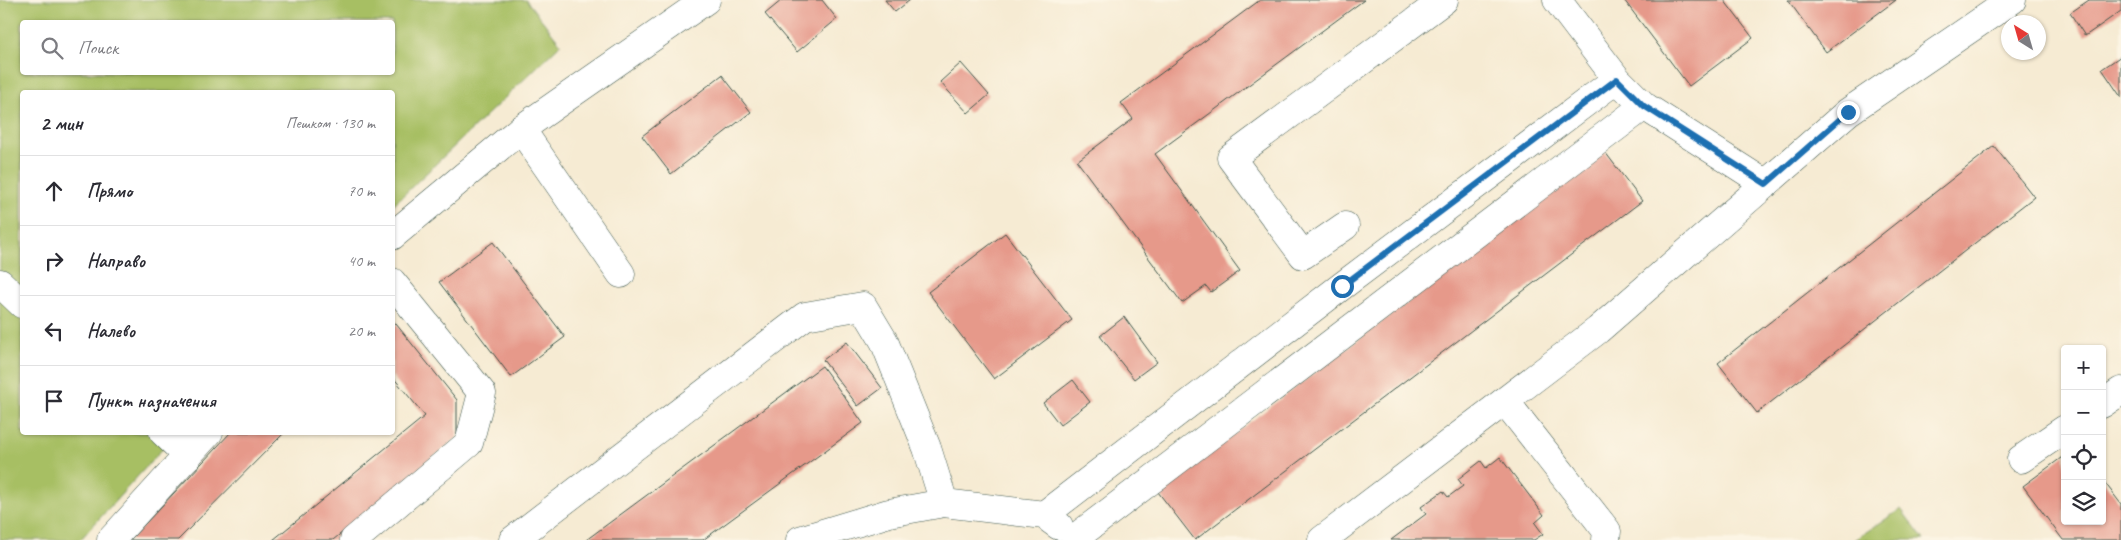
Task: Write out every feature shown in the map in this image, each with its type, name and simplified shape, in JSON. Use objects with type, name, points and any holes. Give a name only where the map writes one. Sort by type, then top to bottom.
[{"type":"street","points":[[395,234],[521,129],[706,0]]},
{"type":"street","points":[[1345,226],[1303,255],[1231,158],[1444,0]]},
{"type":"street","points":[[1557,0],[1617,79],[1644,106],[1766,184]]},
{"type":"street","points":[[1322,540],[1598,330],[1848,112],[2012,0]]},
{"type":"street","points":[[1044,515],[1342,286],[1617,79]]},
{"type":"street","points":[[800,540],[889,513],[944,503],[1044,515],[1076,539],[1644,106]]},
{"type":"street","points":[[521,129],[621,274]]},
{"type":"street","points":[[0,283],[20,302]]},
{"type":"street","points":[[354,540],[469,443],[482,393],[395,286]]},
{"type":"street","points":[[513,540],[805,316],[863,306],[884,341],[927,448],[944,503]]},
{"type":"street","points":[[2106,401],[2121,391]]},
{"type":"street","points":[[1505,402],[1607,531],[1606,540]]},
{"type":"street","points":[[2021,459],[2061,432]]},
{"type":"street","points":[[166,435],[188,456]]},
{"type":"street","points":[[111,540],[206,435]]},
{"type":"green space","points":[[0,0],[526,0],[561,44],[395,203],[395,90],[20,90],[20,435],[175,435],[80,540],[0,540]]},
{"type":"green space","points":[[1901,509],[1924,540],[1854,540]]},
{"type":"building","points":[[782,0],[822,0],[837,19],[797,52],[765,14]]},
{"type":"building","points":[[885,0],[910,0],[895,12]]},
{"type":"building","points":[[1260,0],[1364,0],[1155,154],[1240,271],[1211,292],[1206,286],[1182,303],[1077,161],[1133,119],[1121,103]]},
{"type":"building","points":[[1624,0],[1724,0],[1753,38],[1689,86]]},
{"type":"building","points":[[1788,0],[1896,0],[1826,52]]},
{"type":"building","points":[[2089,0],[2121,0],[2121,11],[2085,36],[2070,13]]},
{"type":"building","points":[[2121,56],[2121,97],[2102,69]]},
{"type":"building","points":[[961,63],[989,95],[968,113],[940,82]]},
{"type":"building","points":[[722,75],[751,112],[671,174],[642,136]]},
{"type":"building","points":[[1994,146],[2034,197],[1757,413],[1718,363]]},
{"type":"building","points":[[1605,152],[1642,201],[1195,540],[1158,492]]},
{"type":"building","points":[[1005,233],[1072,320],[994,379],[928,292]]},
{"type":"building","points":[[493,242],[565,337],[511,377],[439,282]]},
{"type":"building","points":[[1124,317],[1157,362],[1134,379],[1100,336]]},
{"type":"building","points":[[395,323],[457,400],[457,438],[333,540],[273,540],[425,416],[395,380]]},
{"type":"building","points":[[847,342],[882,388],[858,406],[823,360]]},
{"type":"building","points":[[822,366],[863,423],[703,540],[586,540]]},
{"type":"building","points":[[1073,380],[1090,402],[1060,425],[1043,403]]},
{"type":"building","points":[[228,435],[282,435],[178,540],[130,540]]},
{"type":"building","points":[[1500,457],[1544,515],[1535,523],[1543,534],[1534,540],[1391,540],[1426,514],[1421,507],[1443,491],[1448,497],[1463,486],[1458,479],[1481,461],[1486,468]]},
{"type":"building","points":[[2061,458],[2061,525],[2106,525],[2106,484],[2121,504],[2121,540],[2063,540],[2023,486]]},
{"type":"route","points":[[1342,286],[1617,79],[1644,106],[1766,184],[1848,112]]}]
